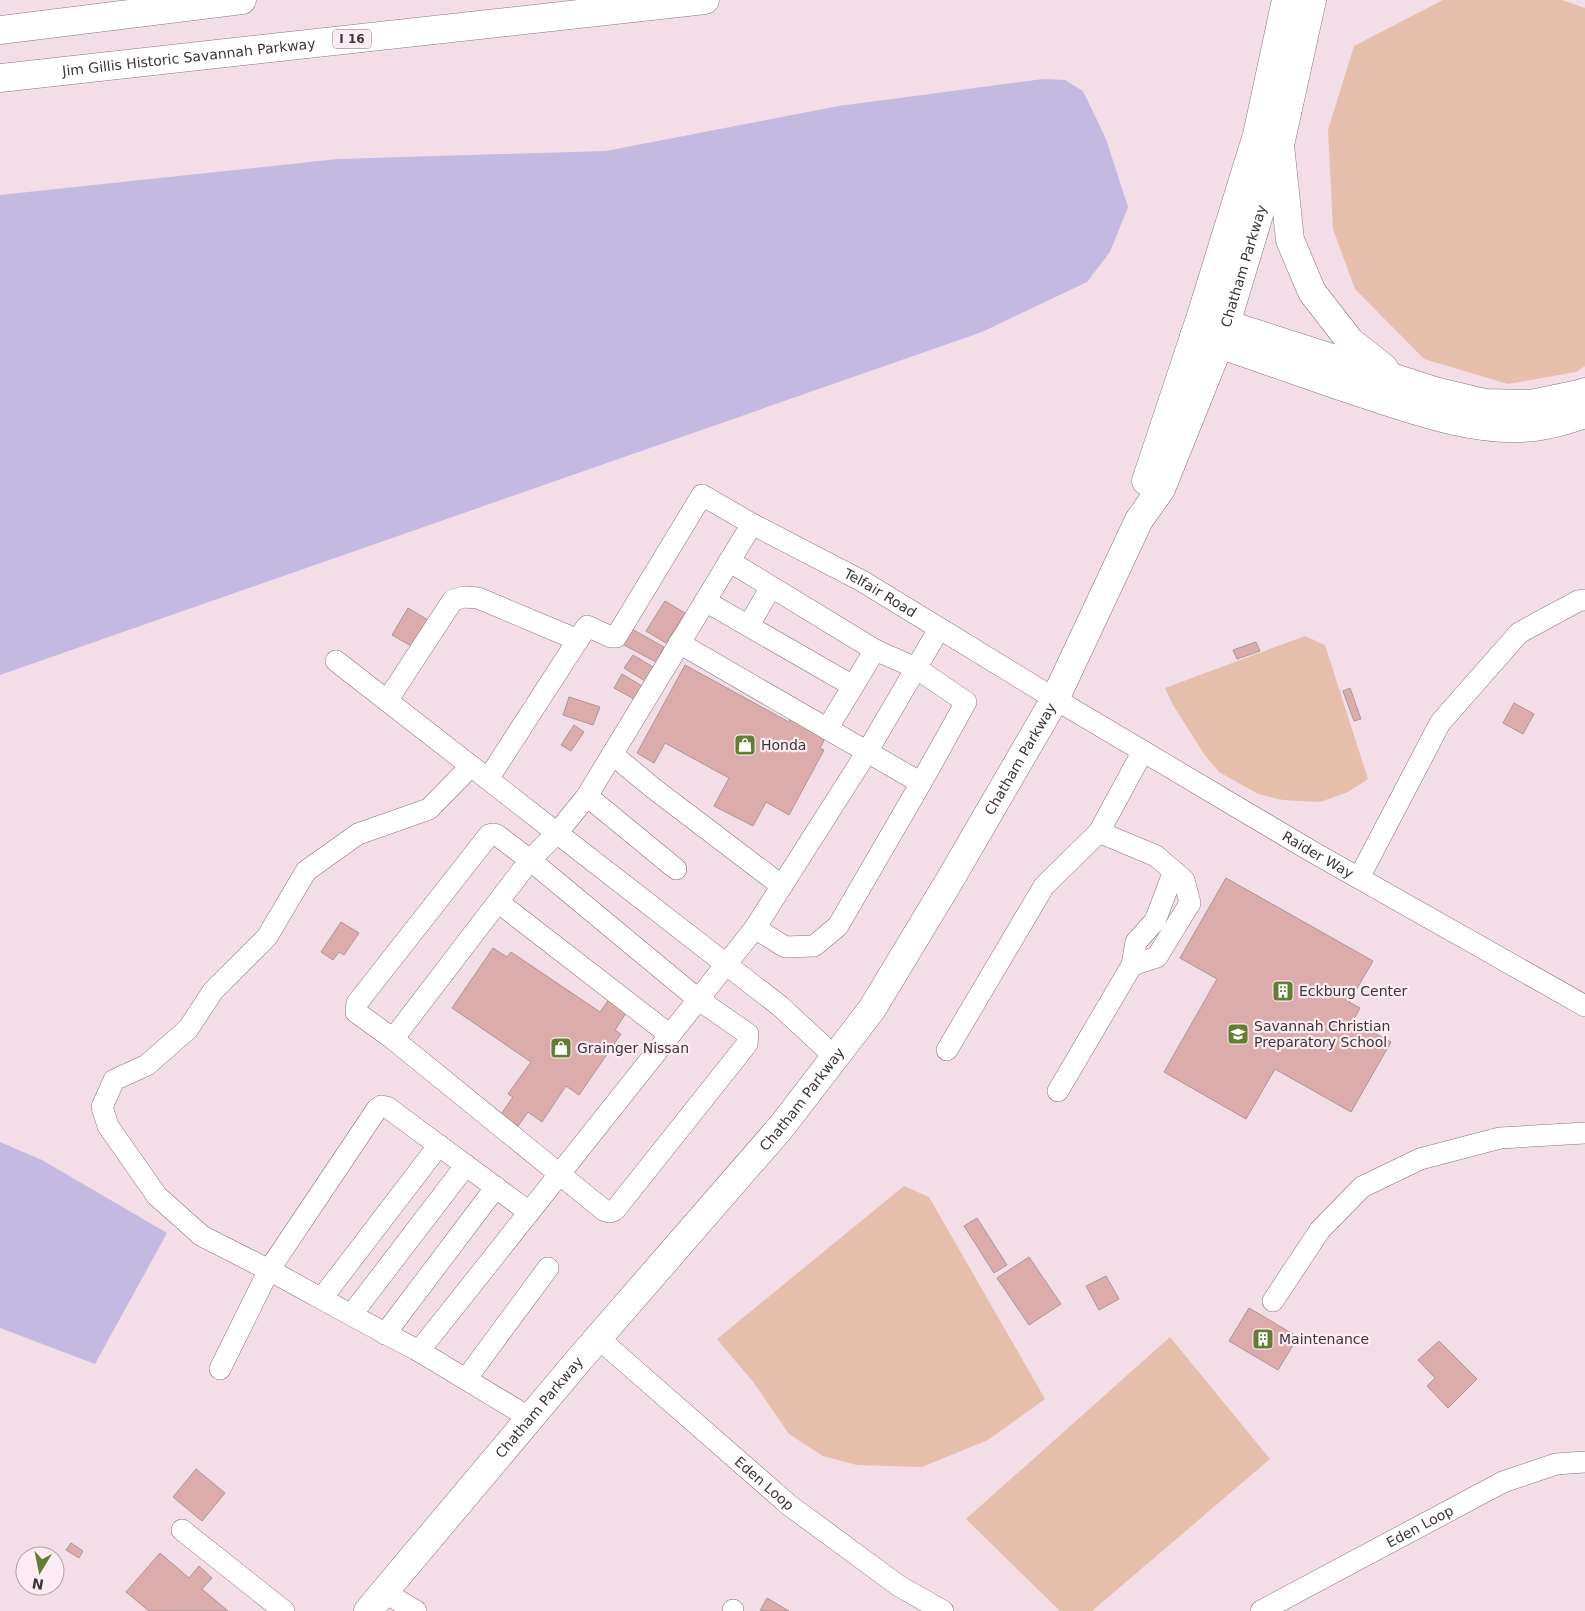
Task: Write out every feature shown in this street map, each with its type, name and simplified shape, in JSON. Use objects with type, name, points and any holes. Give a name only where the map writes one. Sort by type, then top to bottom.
[{"type":"main road","points":[[0,30],[242,0]]},
{"type":"main road","name":"Jim Gillis Historic Savannah Parkway","points":[[0,78],[705,0]]},
{"type":"main road","name":"Chatham Parkway","points":[[376,1601],[598,1338],[782,1126],[872,1008],[951,878],[1055,699],[1139,520],[1146,481],[1210,330],[1280,145],[1299,4]]},
{"type":"main road","name":"Chatham Parkway","points":[[1210,330],[1257,135],[1299,4]]},
{"type":"main road","points":[[1280,145],[1290,240],[1312,292],[1350,341],[1381,366],[1435,391]]},
{"type":"main road","points":[[1210,330],[1485,403],[1531,404],[1585,392]]},
{"type":"main road","points":[[1210,330],[1408,408],[1453,421],[1492,427],[1533,428],[1564,422],[1585,414]]},
{"type":"street","name":"Telfair Road","points":[[578,640],[587,626],[611,637],[616,637],[702,495],[752,524],[862,581],[1055,699]]},
{"type":"street","points":[[394,1040],[530,860],[557,834],[587,796],[752,524]]},
{"type":"street","points":[[729,561],[875,650],[916,668],[966,702],[838,926],[814,946],[786,947],[755,928]]},
{"type":"street","points":[[749,625],[771,586]]},
{"type":"street","points":[[387,701],[453,600],[464,596],[478,598],[578,640],[479,773],[430,809],[358,834],[306,871],[267,937],[213,991],[188,1029],[147,1065],[114,1080],[102,1107],[108,1126],[157,1196],[202,1236],[419,1351],[530,1418]]},
{"type":"street","points":[[1359,878],[1440,723],[1519,633],[1585,600]]},
{"type":"street","points":[[705,601],[853,686]]},
{"type":"street","points":[[419,1351],[755,928],[867,752],[939,629]]},
{"type":"street","points":[[680,643],[921,783]]},
{"type":"street","points":[[827,728],[875,650]]},
{"type":"street","points":[[336,661],[780,1006],[835,1057]]},
{"type":"street","name":"Raider Way","points":[[1055,699],[1359,878],[1585,1006]]},
{"type":"street","points":[[947,1050],[1044,886],[1099,832],[1143,751]]},
{"type":"street","points":[[612,754],[653,788],[782,886]]},
{"type":"street","points":[[587,796],[676,869]]},
{"type":"street","points":[[1058,1090],[1132,965],[1157,957],[1190,903],[1184,880],[1156,856],[1099,832]]},
{"type":"street","points":[[488,835],[497,835],[530,860],[699,1000],[748,1034],[747,1044],[621,1202],[610,1212],[605,1211],[394,1040],[356,1012],[357,1003],[488,835]]},
{"type":"street","points":[[498,902],[670,1036]]},
{"type":"street","points":[[220,1369],[269,1270],[377,1109],[381,1106],[387,1107],[529,1212]]},
{"type":"street","points":[[1273,1301],[1320,1230],[1362,1187],[1420,1159],[1500,1138],[1585,1133]]},
{"type":"street","points":[[322,1298],[439,1145]]},
{"type":"street","points":[[352,1314],[466,1165]]},
{"type":"street","points":[[385,1334],[496,1186]]},
{"type":"street","points":[[466,1379],[548,1268]]},
{"type":"street","name":"Eden Loop","points":[[598,1338],[789,1505],[899,1586],[944,1611]]},
{"type":"street","name":"Eden Loop","points":[[1261,1611],[1503,1482],[1556,1464],[1585,1462]]},
{"type":"street","points":[[182,1530],[284,1611]]},
{"type":"street","points":[[376,1601],[416,1611]]},
{"type":"shaded area","points":[[1443,0],[1562,0],[1585,8],[1585,366],[1576,372],[1508,384],[1424,359],[1355,289],[1333,229],[1328,130],[1354,46]]},
{"type":"shaded area","points":[[1043,79],[1065,80],[1083,91],[1106,139],[1128,207],[1110,252],[1087,282],[982,332],[0,675],[0,195],[338,159],[606,151],[839,106]]},
{"type":"shaded area","points":[[1305,636],[1325,645],[1368,779],[1348,792],[1320,802],[1283,800],[1258,794],[1219,772],[1204,754],[1173,705],[1165,688]]},
{"type":"shaded area","points":[[0,1142],[42,1160],[167,1233],[95,1364],[0,1328]]},
{"type":"shaded area","points":[[904,1186],[929,1197],[1045,1399],[988,1440],[922,1467],[857,1465],[823,1456],[789,1434],[754,1383],[717,1339]]},
{"type":"shaded area","points":[[1170,1337],[1270,1459],[1092,1611],[1060,1611],[966,1519]]},
{"type":"building","points":[[665,601],[685,613],[666,643],[646,631]]},
{"type":"building","points":[[408,608],[428,620],[413,647],[392,635]]},
{"type":"building","points":[[630,628],[664,647],[656,662],[622,644]]},
{"type":"building","points":[[1256,642],[1260,651],[1237,659],[1233,650]]},
{"type":"building","points":[[633,655],[653,667],[645,681],[624,668]]},
{"type":"building","name":"Honda","points":[[685,665],[789,722],[794,713],[829,731],[820,748],[824,750],[789,815],[766,802],[753,826],[714,806],[729,778],[665,743],[654,763],[637,753]]},
{"type":"building","points":[[622,674],[642,686],[634,699],[614,688]]},
{"type":"building","points":[[1350,688],[1361,719],[1354,721],[1343,691]]},
{"type":"building","points":[[569,697],[600,707],[593,725],[563,715]]},
{"type":"building","points":[[1514,703],[1534,714],[1523,734],[1503,723]]},
{"type":"building","points":[[574,725],[584,732],[571,751],[561,745]]},
{"type":"building","name":"Eckburg Center","points":[[1226,878],[1373,961],[1349,1002],[1360,1008],[1353,1021],[1391,1042],[1351,1112],[1275,1069],[1246,1119],[1164,1072],[1217,979],[1180,958]]},
{"type":"building","points":[[341,922],[359,933],[344,955],[339,952],[333,960],[321,952]]},
{"type":"building","name":"Grainger Nissan","points":[[493,948],[507,957],[511,952],[600,1012],[610,998],[628,1010],[615,1030],[621,1034],[579,1095],[566,1086],[542,1122],[528,1112],[518,1126],[501,1114],[513,1097],[508,1094],[531,1062],[452,1008]]},
{"type":"building","points":[[977,1218],[1007,1265],[994,1273],[964,1226]]},
{"type":"building","points":[[1029,1257],[1061,1304],[1029,1325],[997,1278]]},
{"type":"building","points":[[1106,1276],[1119,1299],[1099,1310],[1086,1286]]},
{"type":"building","name":"Maintenance","points":[[1249,1308],[1298,1337],[1278,1370],[1229,1341]]},
{"type":"building","points":[[1439,1341],[1477,1379],[1448,1408],[1427,1386],[1435,1378],[1418,1360]]},
{"type":"building","points":[[196,1469],[225,1493],[202,1521],[173,1497]]},
{"type":"building","points":[[71,1543],[83,1551],[79,1558],[66,1550]]},
{"type":"building","points":[[160,1553],[189,1578],[199,1566],[212,1578],[202,1589],[228,1611],[149,1611],[126,1592]]},
{"type":"building","points":[[767,1598],[789,1611],[760,1611]]},
{"type":"place","name":"Honda","points":[[745,745]]},
{"type":"place","name":"Eckburg Center","points":[[1283,991]]},
{"type":"place","name":"Savannah Christian Preparatory School","points":[[1238,1034]]},
{"type":"place","name":"Grainger Nissan","points":[[561,1048]]},
{"type":"place","name":"Maintenance","points":[[1263,1339]]}]
